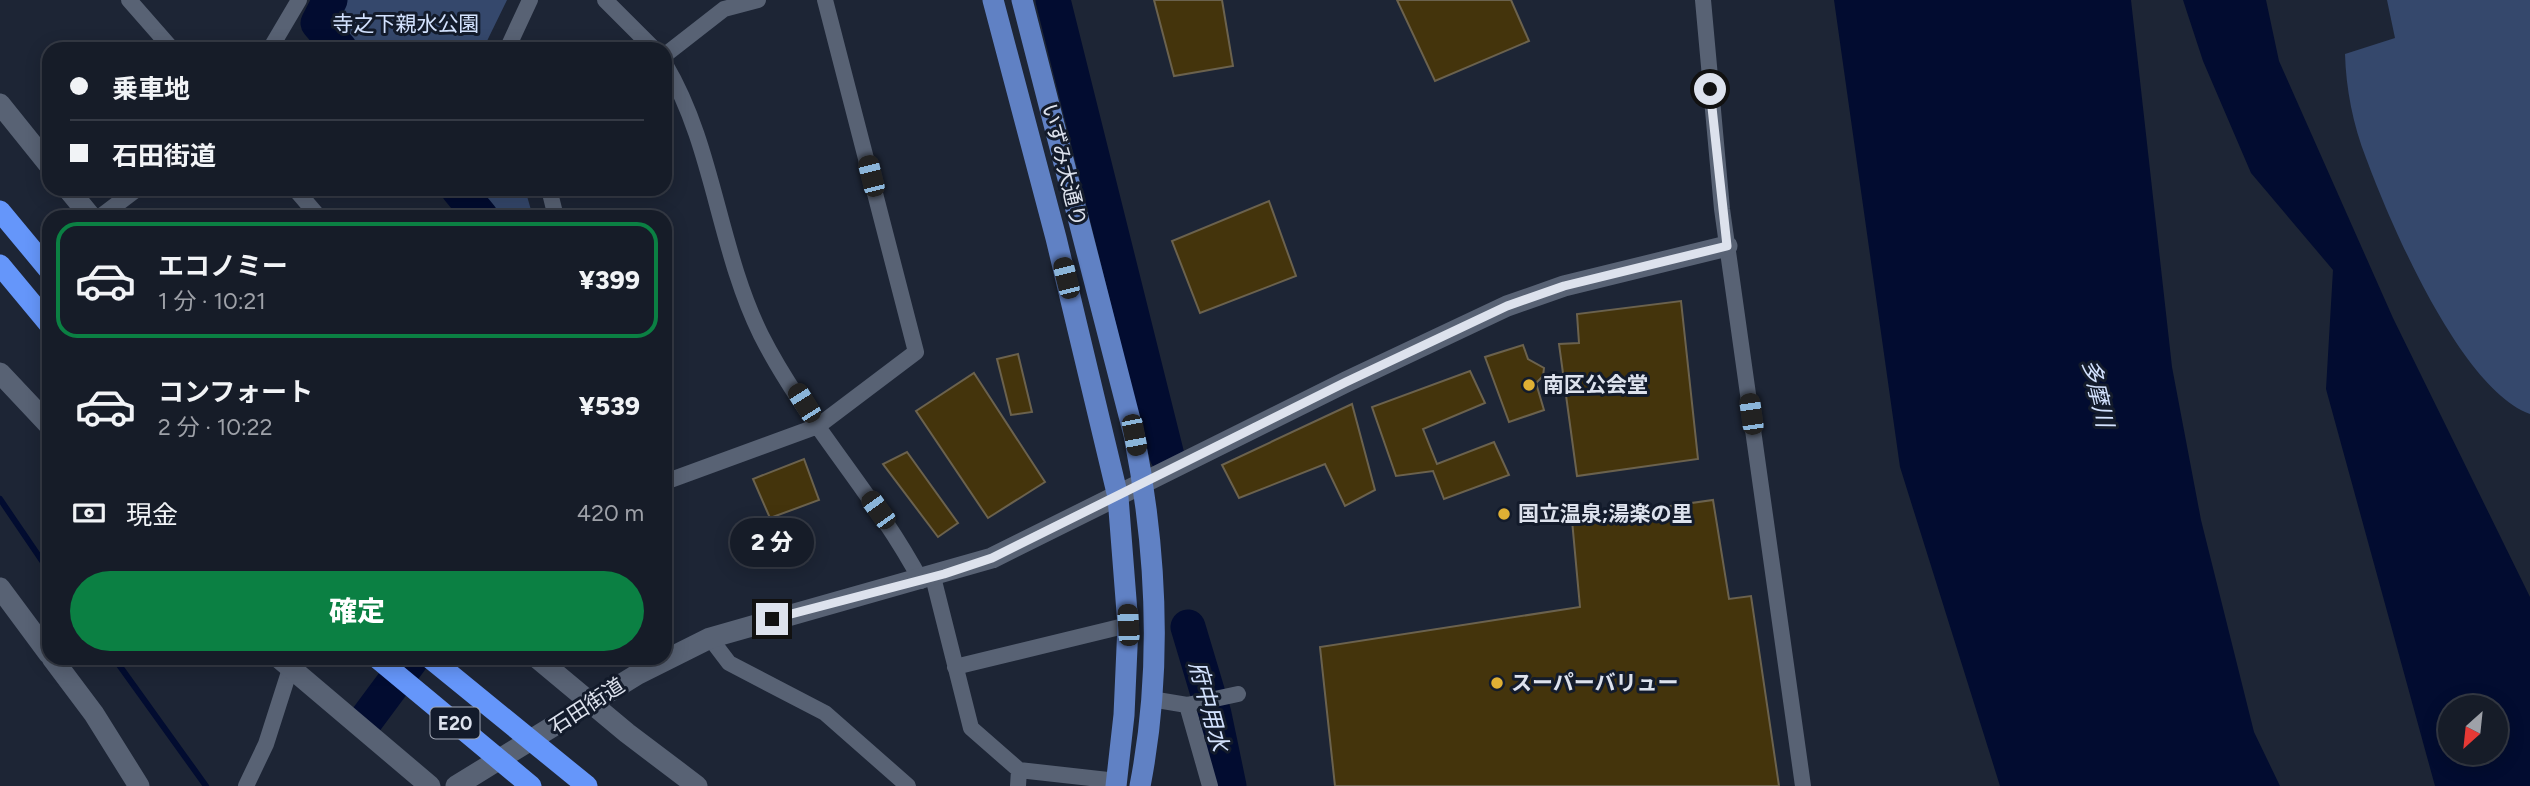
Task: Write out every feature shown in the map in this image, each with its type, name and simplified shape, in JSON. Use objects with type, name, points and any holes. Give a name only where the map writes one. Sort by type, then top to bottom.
[{"type":"highway","points":[[0,211],[42,262]]},
{"type":"highway","points":[[0,265],[42,316]]},
{"type":"highway","name":"E20","points":[[385,665],[531,786]]},
{"type":"highway","name":"E20","points":[[438,665],[587,786]]},
{"type":"main road","name":"いずみ大通り","points":[[993,0],[1056,238],[1118,497],[1128,625],[1126,694],[1116,783]]},
{"type":"main road","name":"いずみ大通り","points":[[1022,0],[1134,435],[1144,485],[1155,576],[1151,699],[1140,786]]},
{"type":"street","points":[[129,0],[166,42]]},
{"type":"street","points":[[274,42],[299,0]]},
{"type":"street","points":[[510,42],[530,0]]},
{"type":"street","points":[[605,0],[615,6],[648,42]]},
{"type":"street","points":[[672,50],[724,9],[758,0]]},
{"type":"street","points":[[672,479],[818,426],[916,352],[825,0]]},
{"type":"street","points":[[1703,0],[1727,246],[1803,786]]},
{"type":"street","points":[[672,76],[684,97],[732,261],[761,335],[818,426],[927,579],[956,667],[971,728],[1019,778],[1116,783]]},
{"type":"street","points":[[0,104],[42,156]]},
{"type":"street","points":[[74,196],[85,210]]},
{"type":"street","points":[[109,210],[128,196]]},
{"type":"street","points":[[301,196],[313,210]]},
{"type":"street","name":"石田街道","points":[[672,657],[710,638],[927,579],[1003,554],[1346,382],[1507,306],[1564,286],[1727,246]]},
{"type":"street","points":[[0,373],[42,418]]},
{"type":"street","points":[[0,588],[42,644]]},
{"type":"street","points":[[956,667],[1128,625]]},
{"type":"street","points":[[710,638],[729,663],[825,713],[908,786]]},
{"type":"street","points":[[57,665],[94,714],[139,786]]},
{"type":"street","points":[[246,786],[266,744],[284,665]]},
{"type":"street","points":[[286,665],[429,786]]},
{"type":"street","points":[[545,665],[697,786]]},
{"type":"street","name":"石田街道","points":[[456,786],[656,665]]},
{"type":"street","points":[[1151,699],[1192,704],[1234,695]]},
{"type":"street","points":[[1192,704],[1210,786]]},
{"type":"green space","name":"寺之下親水公園","points":[[320,0],[507,0],[486,42],[315,42],[305,30]]},
{"type":"green space","points":[[2387,0],[2530,0],[2530,414],[2504,399],[2479,373],[2454,340],[2392,223],[2361,145],[2351,107],[2345,54],[2395,38]]},
{"type":"green space","points":[[450,196],[527,196],[531,210],[462,210]]},
{"type":"water","name":"多摩川","points":[[1834,0],[2131,0],[2172,367],[2201,520],[2254,732],[2280,786],[2000,786],[1900,467]]},
{"type":"water","points":[[2183,0],[2266,0],[2279,61],[2393,318],[2530,597],[2530,786],[2435,786],[2326,389],[2333,270],[2251,173],[2203,61]]},
{"type":"building","points":[[1154,0],[1222,0],[1233,66],[1174,76]]},
{"type":"building","points":[[1397,0],[1511,0],[1529,41],[1435,81]]},
{"type":"building","points":[[1269,201],[1296,276],[1200,313],[1172,241]]},
{"type":"building","points":[[1681,301],[1698,459],[1577,476],[1559,344],[1579,343],[1577,314]]},
{"type":"building","points":[[1523,345],[1528,359],[1544,368],[1543,376],[1536,383],[1544,410],[1509,422],[1485,357]]},
{"type":"building","points":[[1018,354],[1032,412],[1011,415],[997,359]]},
{"type":"building","points":[[1470,371],[1485,403],[1423,429],[1437,464],[1494,442],[1509,475],[1444,499],[1433,471],[1396,476],[1372,407]]},
{"type":"building","points":[[974,373],[1045,482],[988,518],[916,411]]},
{"type":"building","points":[[1352,404],[1375,490],[1345,506],[1325,464],[1239,498],[1222,465]]},
{"type":"building","points":[[907,452],[958,523],[938,537],[883,464]]},
{"type":"building","points":[[804,459],[819,500],[770,518],[753,479]]},
{"type":"building","points":[[1713,500],[1729,599],[1751,596],[1779,786],[1335,786],[1320,647],[1580,607],[1572,520]]},
{"type":"waterway","points":[[330,0],[318,23],[334,42]]},
{"type":"waterway","points":[[1053,0],[1167,456]]},
{"type":"waterway","points":[[464,196],[475,210]]},
{"type":"waterway","points":[[0,499],[42,561]]},
{"type":"waterway","name":"府中用水","points":[[1188,627],[1214,714],[1229,786]]},
{"type":"waterway","points":[[119,665],[206,786]]},
{"type":"waterway","points":[[366,720],[407,665]]},
{"type":"place","name":"南区公会堂","points":[[1529,385]]},
{"type":"place","name":"国立温泉;湯楽の里","points":[[1504,514]]},
{"type":"place","name":"スーパーバリュー","points":[[1497,683]]},
{"type":"route","points":[[772,619],[944,574],[992,558],[1037,538],[1346,382],[1532,296],[1621,271],[1727,246],[1710,89]]}]
